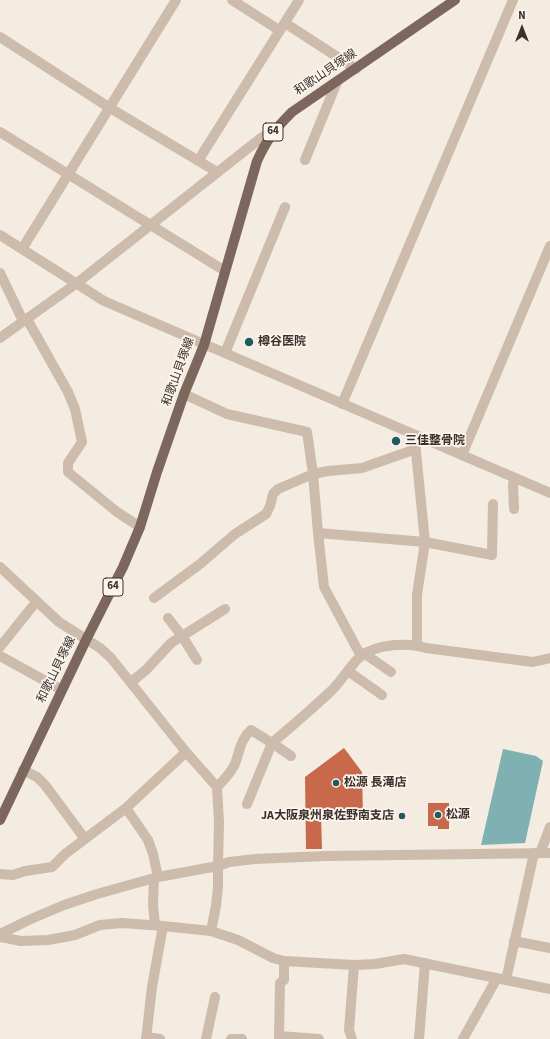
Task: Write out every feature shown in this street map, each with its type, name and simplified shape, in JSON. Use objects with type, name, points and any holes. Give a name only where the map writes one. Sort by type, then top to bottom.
[{"type":"main road","name":"和歌山貝塚線","points":[[0,820],[86,640],[123,567],[140,527],[184,394],[204,344],[257,161],[274,131],[292,112],[455,0]]},
{"type":"street","points":[[22,249],[176,0]]},
{"type":"street","points":[[232,0],[282,26],[356,69]]},
{"type":"street","points":[[198,161],[299,0]]},
{"type":"street","points":[[342,404],[513,0]]},
{"type":"street","points":[[0,37],[110,108],[217,172]]},
{"type":"street","points":[[305,160],[337,82]]},
{"type":"street","points":[[0,338],[76,282],[261,138],[274,131]]},
{"type":"street","points":[[0,132],[225,271]]},
{"type":"street","points":[[225,353],[285,207]]},
{"type":"street","points":[[0,235],[104,301],[550,493]]},
{"type":"street","points":[[462,455],[550,246]]},
{"type":"street","points":[[0,273],[25,320],[68,392],[75,409],[82,442],[68,463],[68,472],[117,512],[140,527]]},
{"type":"street","points":[[184,394],[227,414],[307,432],[313,474],[324,587],[363,655],[391,672]]},
{"type":"street","points":[[414,434],[424,542],[417,595],[417,645]]},
{"type":"street","points":[[154,598],[200,564],[235,534],[266,514],[273,494],[278,489],[313,474],[362,468],[416,449]]},
{"type":"street","points":[[514,509],[513,484],[516,478]]},
{"type":"street","points":[[318,533],[424,542],[492,555],[493,504]]},
{"type":"street","points":[[0,567],[59,622],[100,648],[111,658],[186,752],[217,787],[219,822],[218,894],[211,931]]},
{"type":"street","points":[[0,647],[36,602]]},
{"type":"street","points":[[131,682],[146,670],[171,643],[225,608]]},
{"type":"street","points":[[168,618],[182,636],[197,660]]},
{"type":"street","points":[[247,804],[272,742],[332,690],[363,655],[379,647],[417,645],[426,648],[533,662],[550,658]]},
{"type":"street","points":[[0,656],[62,690]]},
{"type":"street","points":[[348,671],[382,695]]},
{"type":"street","points":[[217,787],[227,778],[245,736],[251,730],[272,742],[291,756]]},
{"type":"street","points":[[0,874],[13,875],[25,871],[52,867],[85,838],[126,808],[186,752]]},
{"type":"street","points":[[23,770],[37,777],[45,785],[85,838]]},
{"type":"street","points":[[126,808],[148,840],[153,854],[156,877],[153,905],[159,926],[146,1038],[160,1039]]},
{"type":"street","points":[[463,1039],[501,979],[550,827]]},
{"type":"street","points":[[0,936],[31,919],[64,905],[104,891],[156,877],[218,866],[229,862],[255,859],[326,856],[541,853]]},
{"type":"street","points":[[0,936],[21,941],[48,940],[75,935],[100,925],[122,923],[211,931],[238,940],[273,958],[284,961],[354,965],[375,964],[404,959],[550,989]]},
{"type":"street","points":[[514,941],[550,948]]},
{"type":"street","points":[[284,961],[284,980],[280,983],[279,1037],[319,1039]]},
{"type":"street","points":[[419,1039],[424,963]]},
{"type":"street","points":[[352,1039],[349,1030],[354,965]]},
{"type":"street","points":[[206,1039],[215,997]]},
{"type":"street","points":[[231,1039],[242,1039]]},
{"type":"water","points":[[503,749],[536,756],[543,761],[525,843],[481,845]]},
{"type":"building","points":[[344,748],[362,772],[363,815],[321,816],[322,849],[306,849],[305,777]]},
{"type":"building","name":"松源","points":[[428,803],[449,803],[449,829],[438,829],[438,826],[428,826]]},
{"type":"place","name":"樽谷医院","points":[[249,342]]},
{"type":"place","name":"三佳整骨院","points":[[396,441]]},
{"type":"place","name":"松源 長滝店","points":[[336,783]]},
{"type":"place","name":"松源","points":[[438,815]]},
{"type":"place","name":"JA大阪泉州泉佐野南支店","points":[[402,816]]}]
